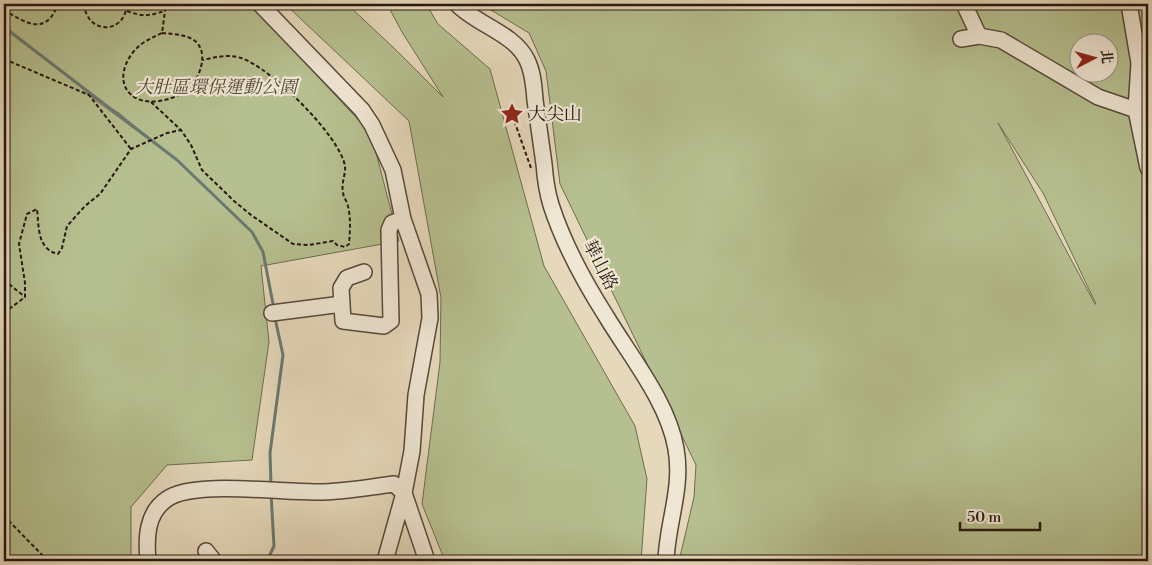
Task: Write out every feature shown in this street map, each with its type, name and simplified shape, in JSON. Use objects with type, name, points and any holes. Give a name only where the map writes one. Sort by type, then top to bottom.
[{"type":"street","points":[[260,4],[362,110],[372,125],[393,170],[403,219],[429,294],[430,318],[416,395],[412,451],[404,493],[385,561]]},
{"type":"street","name":"華山路","points":[[457,4],[521,50],[527,60],[532,77],[550,204],[576,263],[606,316],[654,391],[673,436],[678,475],[677,497],[666,551],[666,561]]},
{"type":"street","points":[[964,4],[979,36]]},
{"type":"street","points":[[1129,4],[1139,63],[1136,110],[1148,168]]},
{"type":"street","points":[[961,39],[979,36],[1001,40],[1098,97],[1136,110]]},
{"type":"street","points":[[364,272],[347,278],[341,288],[343,321],[384,326],[391,321],[389,230],[392,223],[403,219]]},
{"type":"street","points":[[272,313],[342,304]]},
{"type":"street","points":[[148,561],[149,524],[155,512],[166,499],[180,493],[220,489],[319,492],[394,484],[404,493],[427,561]]},
{"type":"path","points":[[4,10],[19,19],[34,24],[45,23],[52,17],[58,4]]},
{"type":"path","points":[[84,4],[88,19],[102,27],[118,24],[124,18],[127,4]]},
{"type":"path","points":[[162,33],[165,4]]},
{"type":"path","points":[[127,11],[140,16],[165,11]]},
{"type":"path","points":[[162,33],[185,36],[194,40],[201,50],[203,60],[198,76],[191,86],[182,93],[169,98],[151,102],[140,100],[131,94],[123,84],[122,75],[126,62],[132,54],[140,45],[162,33]]},
{"type":"path","points":[[151,102],[182,130],[202,170],[234,200],[282,237],[293,244],[301,245],[330,241],[344,247],[349,244],[350,222],[348,204],[342,194],[345,167],[338,148],[319,122],[266,72],[241,58],[220,56],[203,60]]},
{"type":"path","points":[[4,59],[89,95],[132,149]]},
{"type":"path","points":[[510,109],[532,171]]},
{"type":"path","points":[[25,297],[25,283],[19,244],[27,214],[37,209],[41,242],[49,252],[58,254],[62,248],[67,226],[85,206],[100,194],[132,149],[167,133],[182,130]]},
{"type":"path","points":[[4,280],[25,297]]},
{"type":"path","points":[[4,313],[25,297]]},
{"type":"path","points":[[4,516],[48,561]]},
{"type":"green space","name":"大肚區環保運動公園","points":[[4,4],[251,4],[362,124],[374,145],[399,241],[261,266],[269,342],[252,460],[167,465],[131,507],[131,561],[4,561]],"holes":[[[86,93],[119,113],[159,147]]]},
{"type":"green space","points":[[285,4],[347,4],[443,97],[402,32],[387,4],[426,4],[438,24],[490,69],[544,266],[635,426],[647,479],[641,561],[445,561],[422,504],[440,362],[441,298],[409,121]]},
{"type":"green space","points":[[481,4],[1148,4],[1148,561],[681,561],[680,557],[694,497],[696,465],[560,184],[546,71],[529,33]],"holes":[[[998,123],[1043,193],[1096,304]]]},
{"type":"waterway","points":[[4,27],[177,160],[252,232],[263,252],[274,309]]},
{"type":"waterway","points":[[271,485],[270,453],[283,355],[275,318]]},
{"type":"waterway","points":[[267,561],[274,546],[271,493]]},
{"type":"place","name":"大尖山","points":[[512,114]]}]
